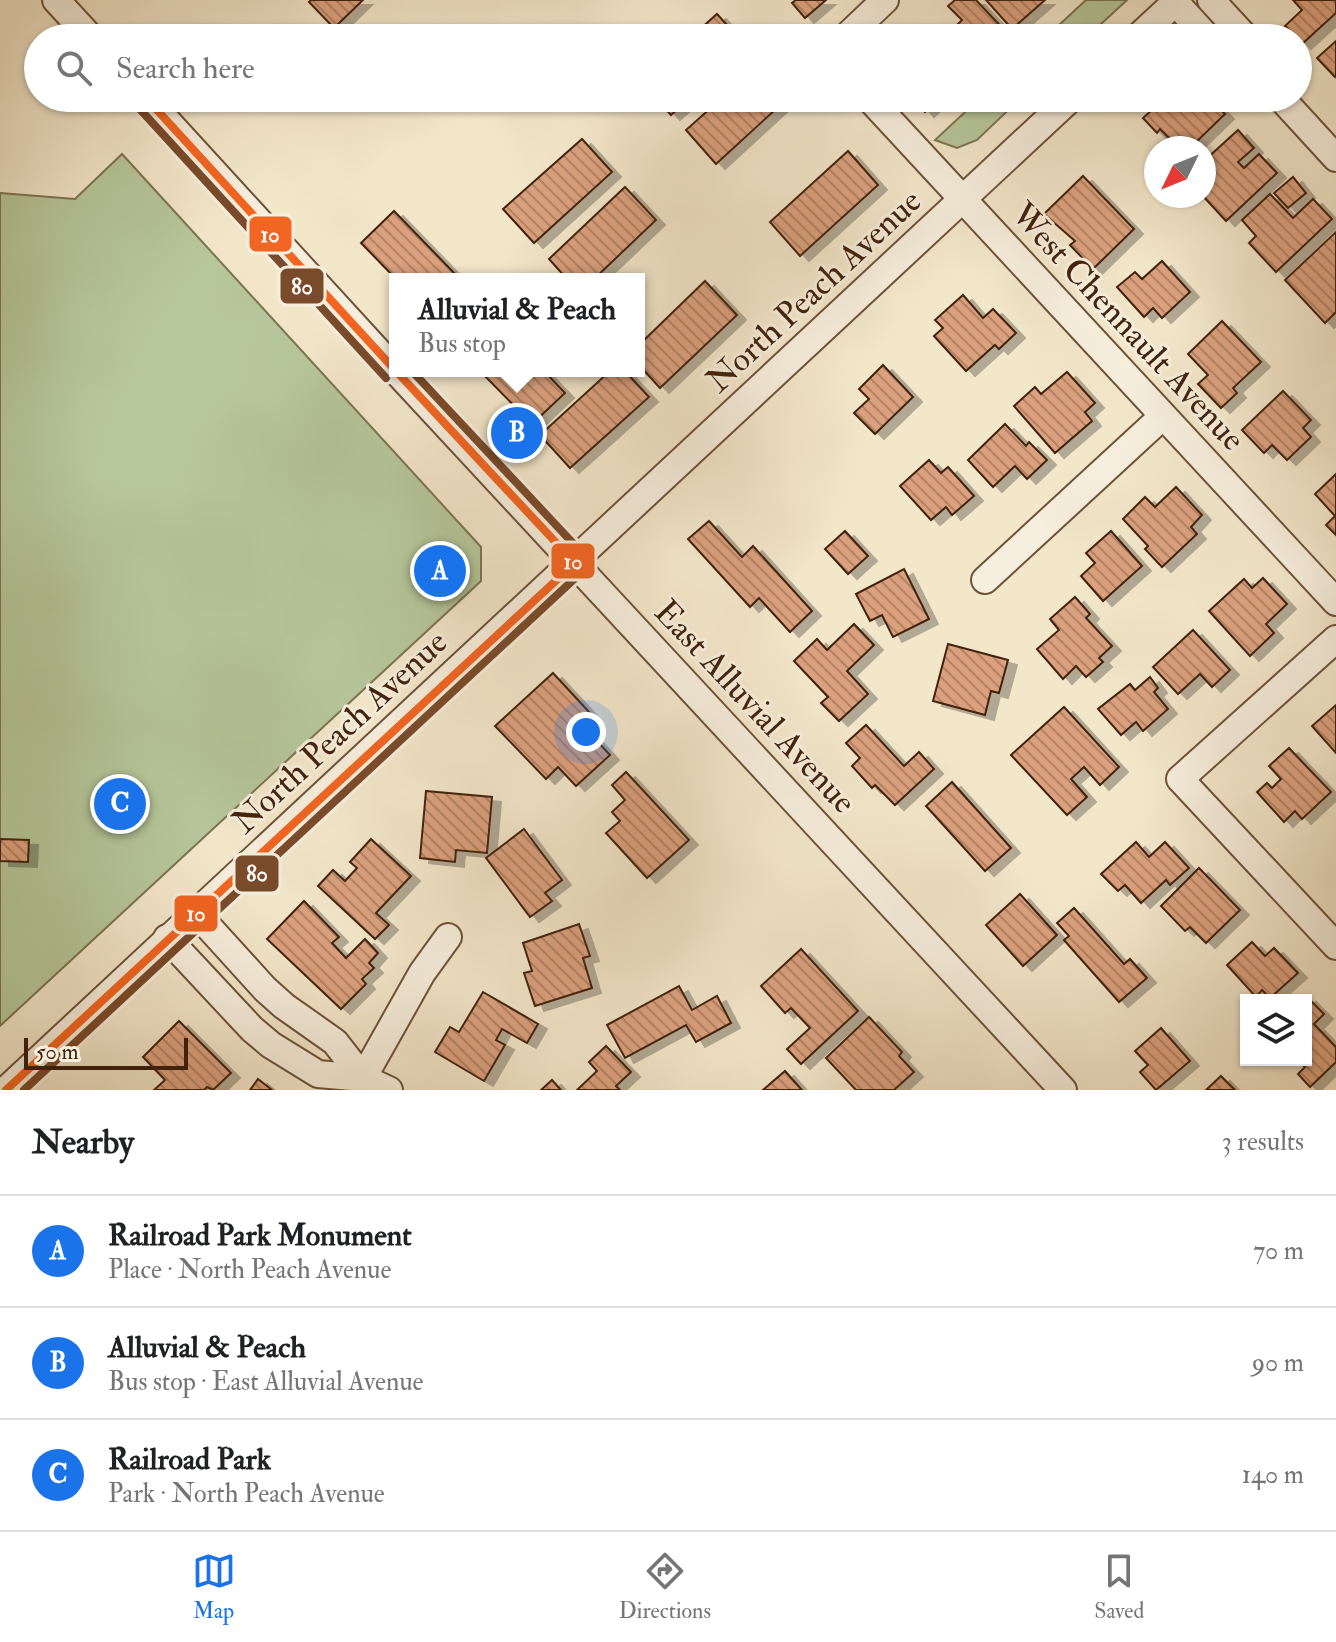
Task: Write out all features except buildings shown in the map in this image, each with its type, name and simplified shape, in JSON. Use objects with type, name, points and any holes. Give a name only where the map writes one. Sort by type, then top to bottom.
[{"type":"street","points":[[56,0],[78,24]]},
{"type":"street","points":[[860,24],[885,0]]},
{"type":"street","points":[[1211,0],[1233,24]]},
{"type":"street","points":[[1152,24],[1177,1],[1196,24]]},
{"type":"street","name":"East Alluvial Avenue","points":[[159,112],[389,364]]},
{"type":"street","name":"West Chennault Avenue","points":[[882,112],[1336,602]]},
{"type":"street","name":"North Peach Avenue","points":[[6,1090],[1056,112]]},
{"type":"street","points":[[1294,112],[1336,158]]},
{"type":"street","name":"East Alluvial Avenue","points":[[401,377],[1063,1090]]},
{"type":"street","points":[[985,580],[1163,416]]},
{"type":"street","points":[[1336,639],[1180,779],[1336,946]]},
{"type":"street","points":[[196,913],[274,997],[335,1042],[363,1078]]},
{"type":"street","points":[[363,1078],[422,973],[448,937]]},
{"type":"street","points":[[167,938],[271,1045],[318,1074],[363,1078],[389,1090]]},
{"type":"green space","points":[[1086,0],[1127,0],[1101,24],[1060,24]]},
{"type":"green space","points":[[965,112],[1006,112],[977,140],[957,148],[935,140]]},
{"type":"green space","points":[[122,154],[481,547],[481,581],[0,1026],[0,193],[75,199]]},
{"type":"transit line","name":"80","points":[[142,112],[386,378]]},
{"type":"transit line","name":"10","points":[[159,112],[389,363]]},
{"type":"transit line","name":"10","points":[[6,1090],[575,563],[402,377]]},
{"type":"transit line","name":"80","points":[[24,1090],[585,569],[587,561],[584,555],[418,377]]},
{"type":"place","name":"Alluvial & Peach","points":[[517,433]]},
{"type":"place","name":"Railroad Park Monument","points":[[440,571]]},
{"type":"place","name":"Railroad Park","points":[[120,804]]}]
